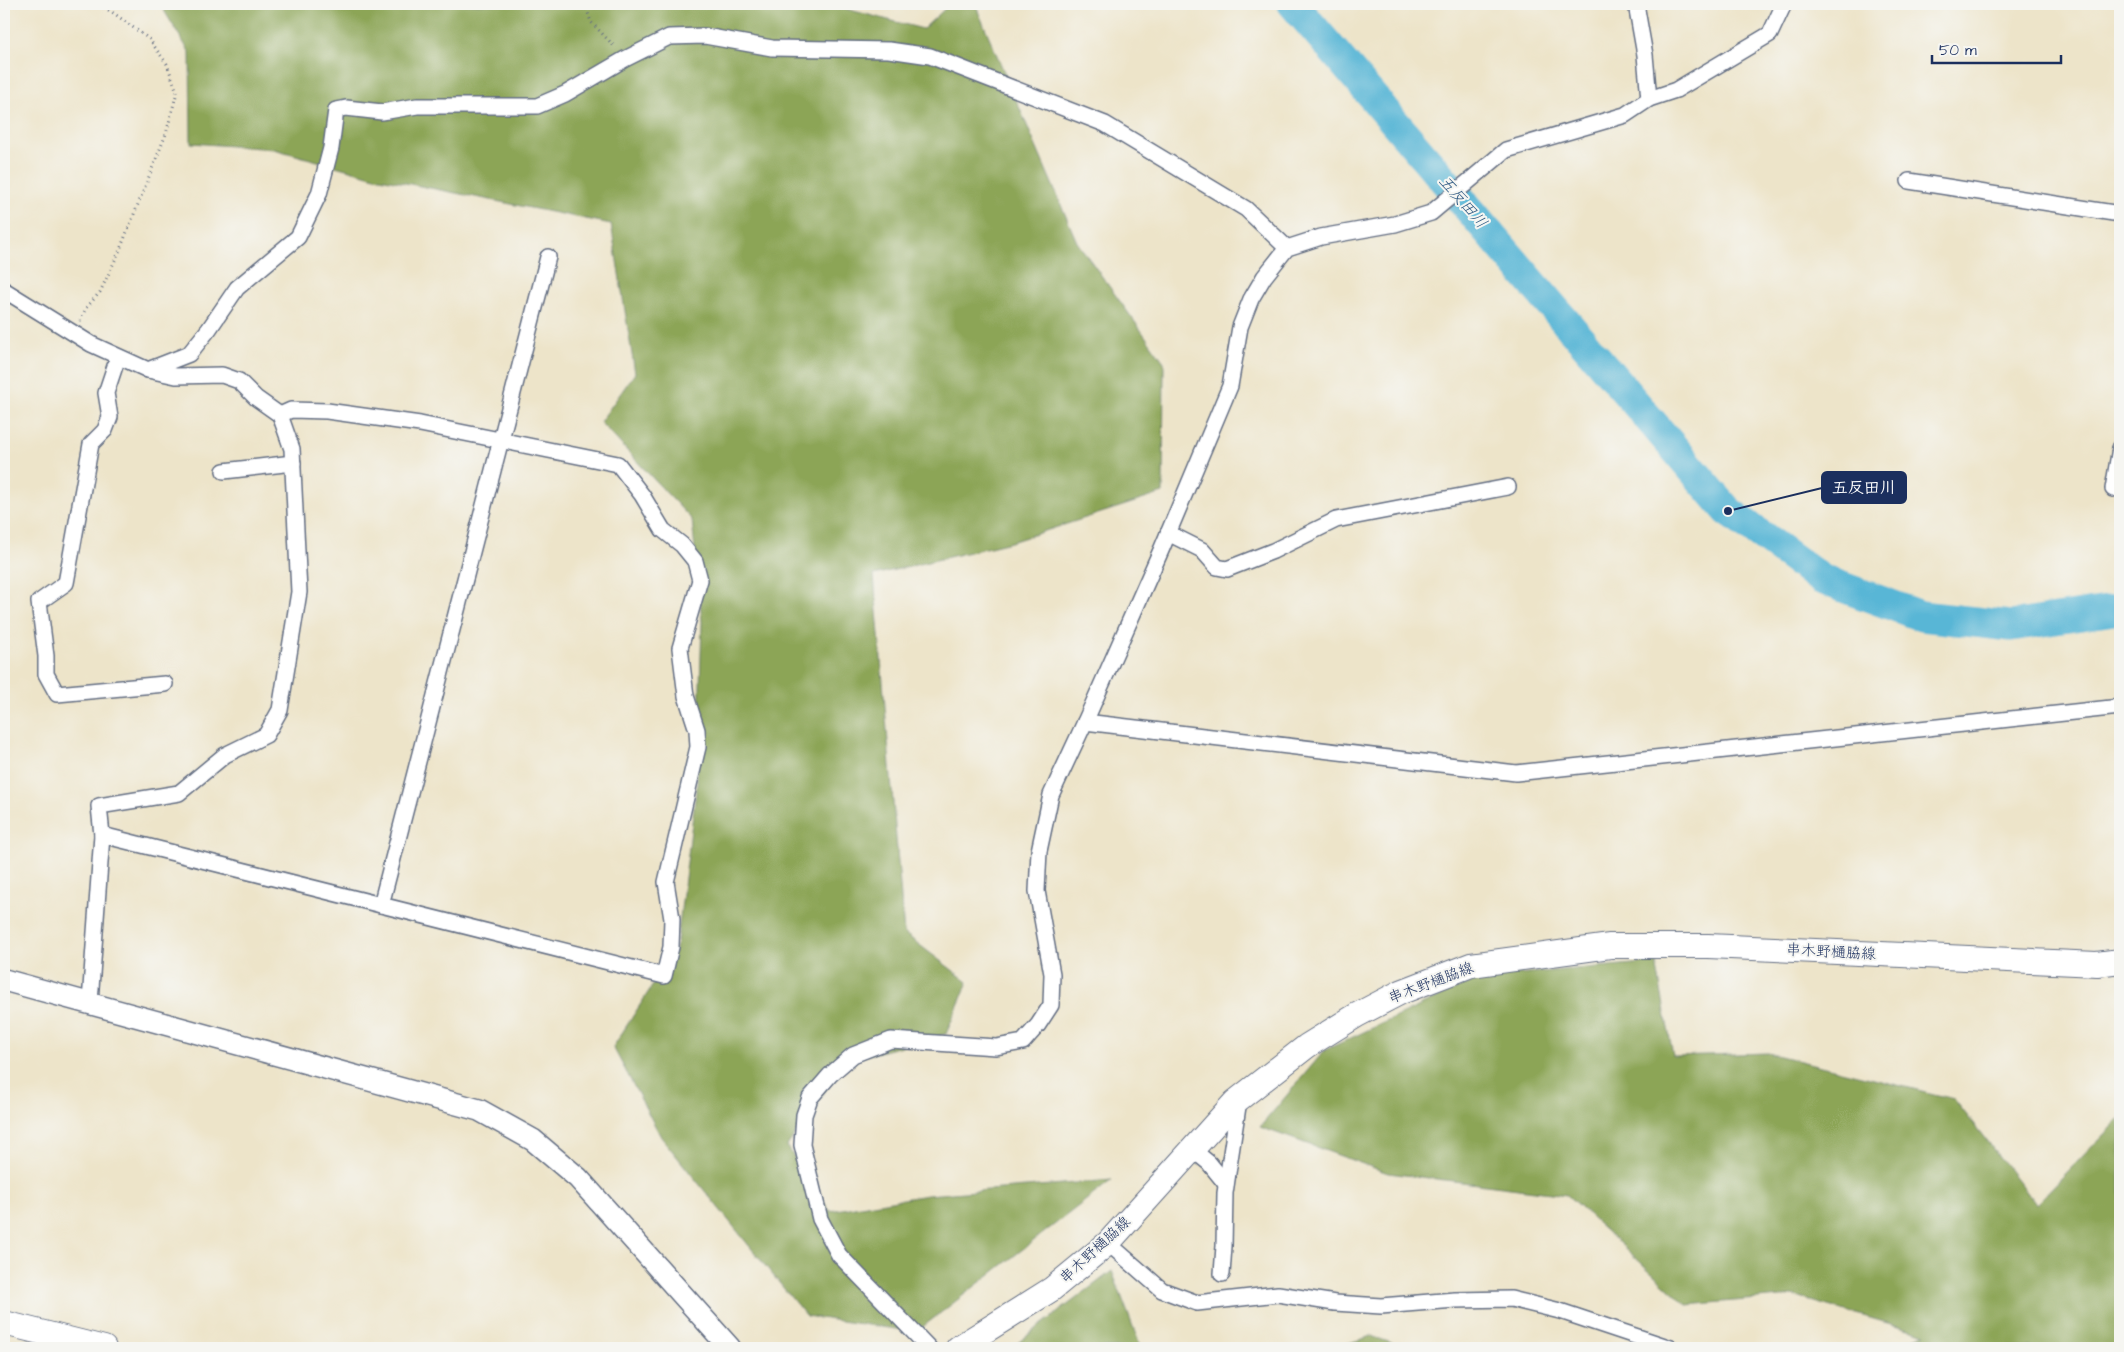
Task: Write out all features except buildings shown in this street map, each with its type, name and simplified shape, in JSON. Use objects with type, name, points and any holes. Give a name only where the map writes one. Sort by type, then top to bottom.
[{"type":"main road","name":"串木野樋脇線","points":[[958,1348],[1052,1290],[1108,1243],[1239,1098],[1307,1046],[1356,1015],[1386,999],[1471,965],[1610,946],[1708,946],[2097,964],[2120,962]]},
{"type":"main road","points":[[4,1323],[104,1348]]},
{"type":"street","points":[[1636,4],[1645,54],[1649,99]]},
{"type":"street","points":[[929,1348],[839,1255],[820,1219],[802,1145],[804,1115],[810,1098],[830,1075],[853,1055],[891,1040],[996,1047],[1023,1042],[1038,1025],[1051,1005],[1052,974],[1038,891],[1039,851],[1051,795],[1168,533],[1230,386],[1240,327],[1250,299],[1264,277],[1287,248],[1321,237],[1395,224],[1431,214],[1506,150],[1625,114],[1649,99],[1676,90],[1770,34],[1784,4]]},
{"type":"street","points":[[148,370],[189,354],[209,330],[237,288],[298,237],[319,194],[331,148],[336,110],[346,108],[382,112],[417,106],[537,106],[565,94],[669,37],[678,36],[705,36],[772,48],[889,50],[930,56],[1105,124],[1246,209],[1287,248]]},
{"type":"street","points":[[1909,180],[2120,214]]},
{"type":"street","points":[[381,905],[548,257]]},
{"type":"street","points":[[4,290],[90,344],[148,370],[176,376],[222,375],[239,381],[256,398],[280,415],[292,450],[299,592],[280,710],[266,735],[225,755],[179,793],[99,806],[102,835],[90,1002]]},
{"type":"street","points":[[118,357],[106,393],[110,417],[105,430],[91,444],[66,583],[39,602],[46,656],[46,674],[57,694],[165,684]]},
{"type":"street","points":[[102,835],[664,976],[671,947],[672,929],[666,882],[698,747],[697,730],[686,696],[680,648],[700,580],[695,561],[682,545],[663,530],[642,495],[618,464],[420,424],[327,411],[291,410],[280,415]]},
{"type":"street","points":[[2112,489],[2120,448]]},
{"type":"street","points":[[224,471],[293,464]]},
{"type":"street","points":[[1168,533],[1202,550],[1217,567],[1226,569],[1273,551],[1336,520],[1508,486]]},
{"type":"street","points":[[1085,722],[1516,773],[2120,707]]},
{"type":"street","points":[[4,980],[479,1110],[533,1140],[578,1178],[730,1348]]},
{"type":"street","points":[[1222,1274],[1226,1184],[1239,1098]]},
{"type":"street","points":[[1193,1150],[1209,1163],[1226,1184]]},
{"type":"street","points":[[1108,1243],[1162,1290],[1197,1303],[1278,1294],[1335,1303],[1381,1306],[1455,1300],[1511,1299],[1560,1311],[1671,1348]]},
{"type":"path","points":[[73,332],[86,308],[100,292],[119,252],[166,134],[177,92],[167,64],[148,39],[98,4]]},
{"type":"path","points":[[586,4],[591,22],[626,59]]},
{"type":"green space","points":[[160,4],[827,4],[923,29],[950,4],[975,4],[1077,242],[1164,362],[1163,493],[1011,542],[874,575],[904,933],[968,982],[946,1034],[846,1061],[787,1146],[830,1211],[927,1195],[1112,1180],[916,1332],[806,1316],[661,1137],[613,1047],[676,949],[697,783],[702,622],[692,520],[600,422],[635,373],[611,224],[375,177],[274,149],[191,143],[190,53]]},
{"type":"green space","points":[[1656,962],[1673,1056],[1768,1053],[1954,1099],[2036,1204],[2120,1118],[2120,1348],[1883,1348],[1926,1334],[1793,1296],[1687,1305],[1567,1195],[1388,1173],[1260,1127],[1325,1050],[1482,977]]},
{"type":"green space","points":[[1112,1271],[1141,1348],[1011,1348]]},
{"type":"green space","points":[[1371,1336],[1407,1348],[1333,1348]]},
{"type":"waterway","name":"五反田川","points":[[1293,4],[1728,511],[1821,579],[1921,616],[2011,626],[2120,609]]},
{"type":"place","name":"五反田川","points":[[1728,511]]}]
